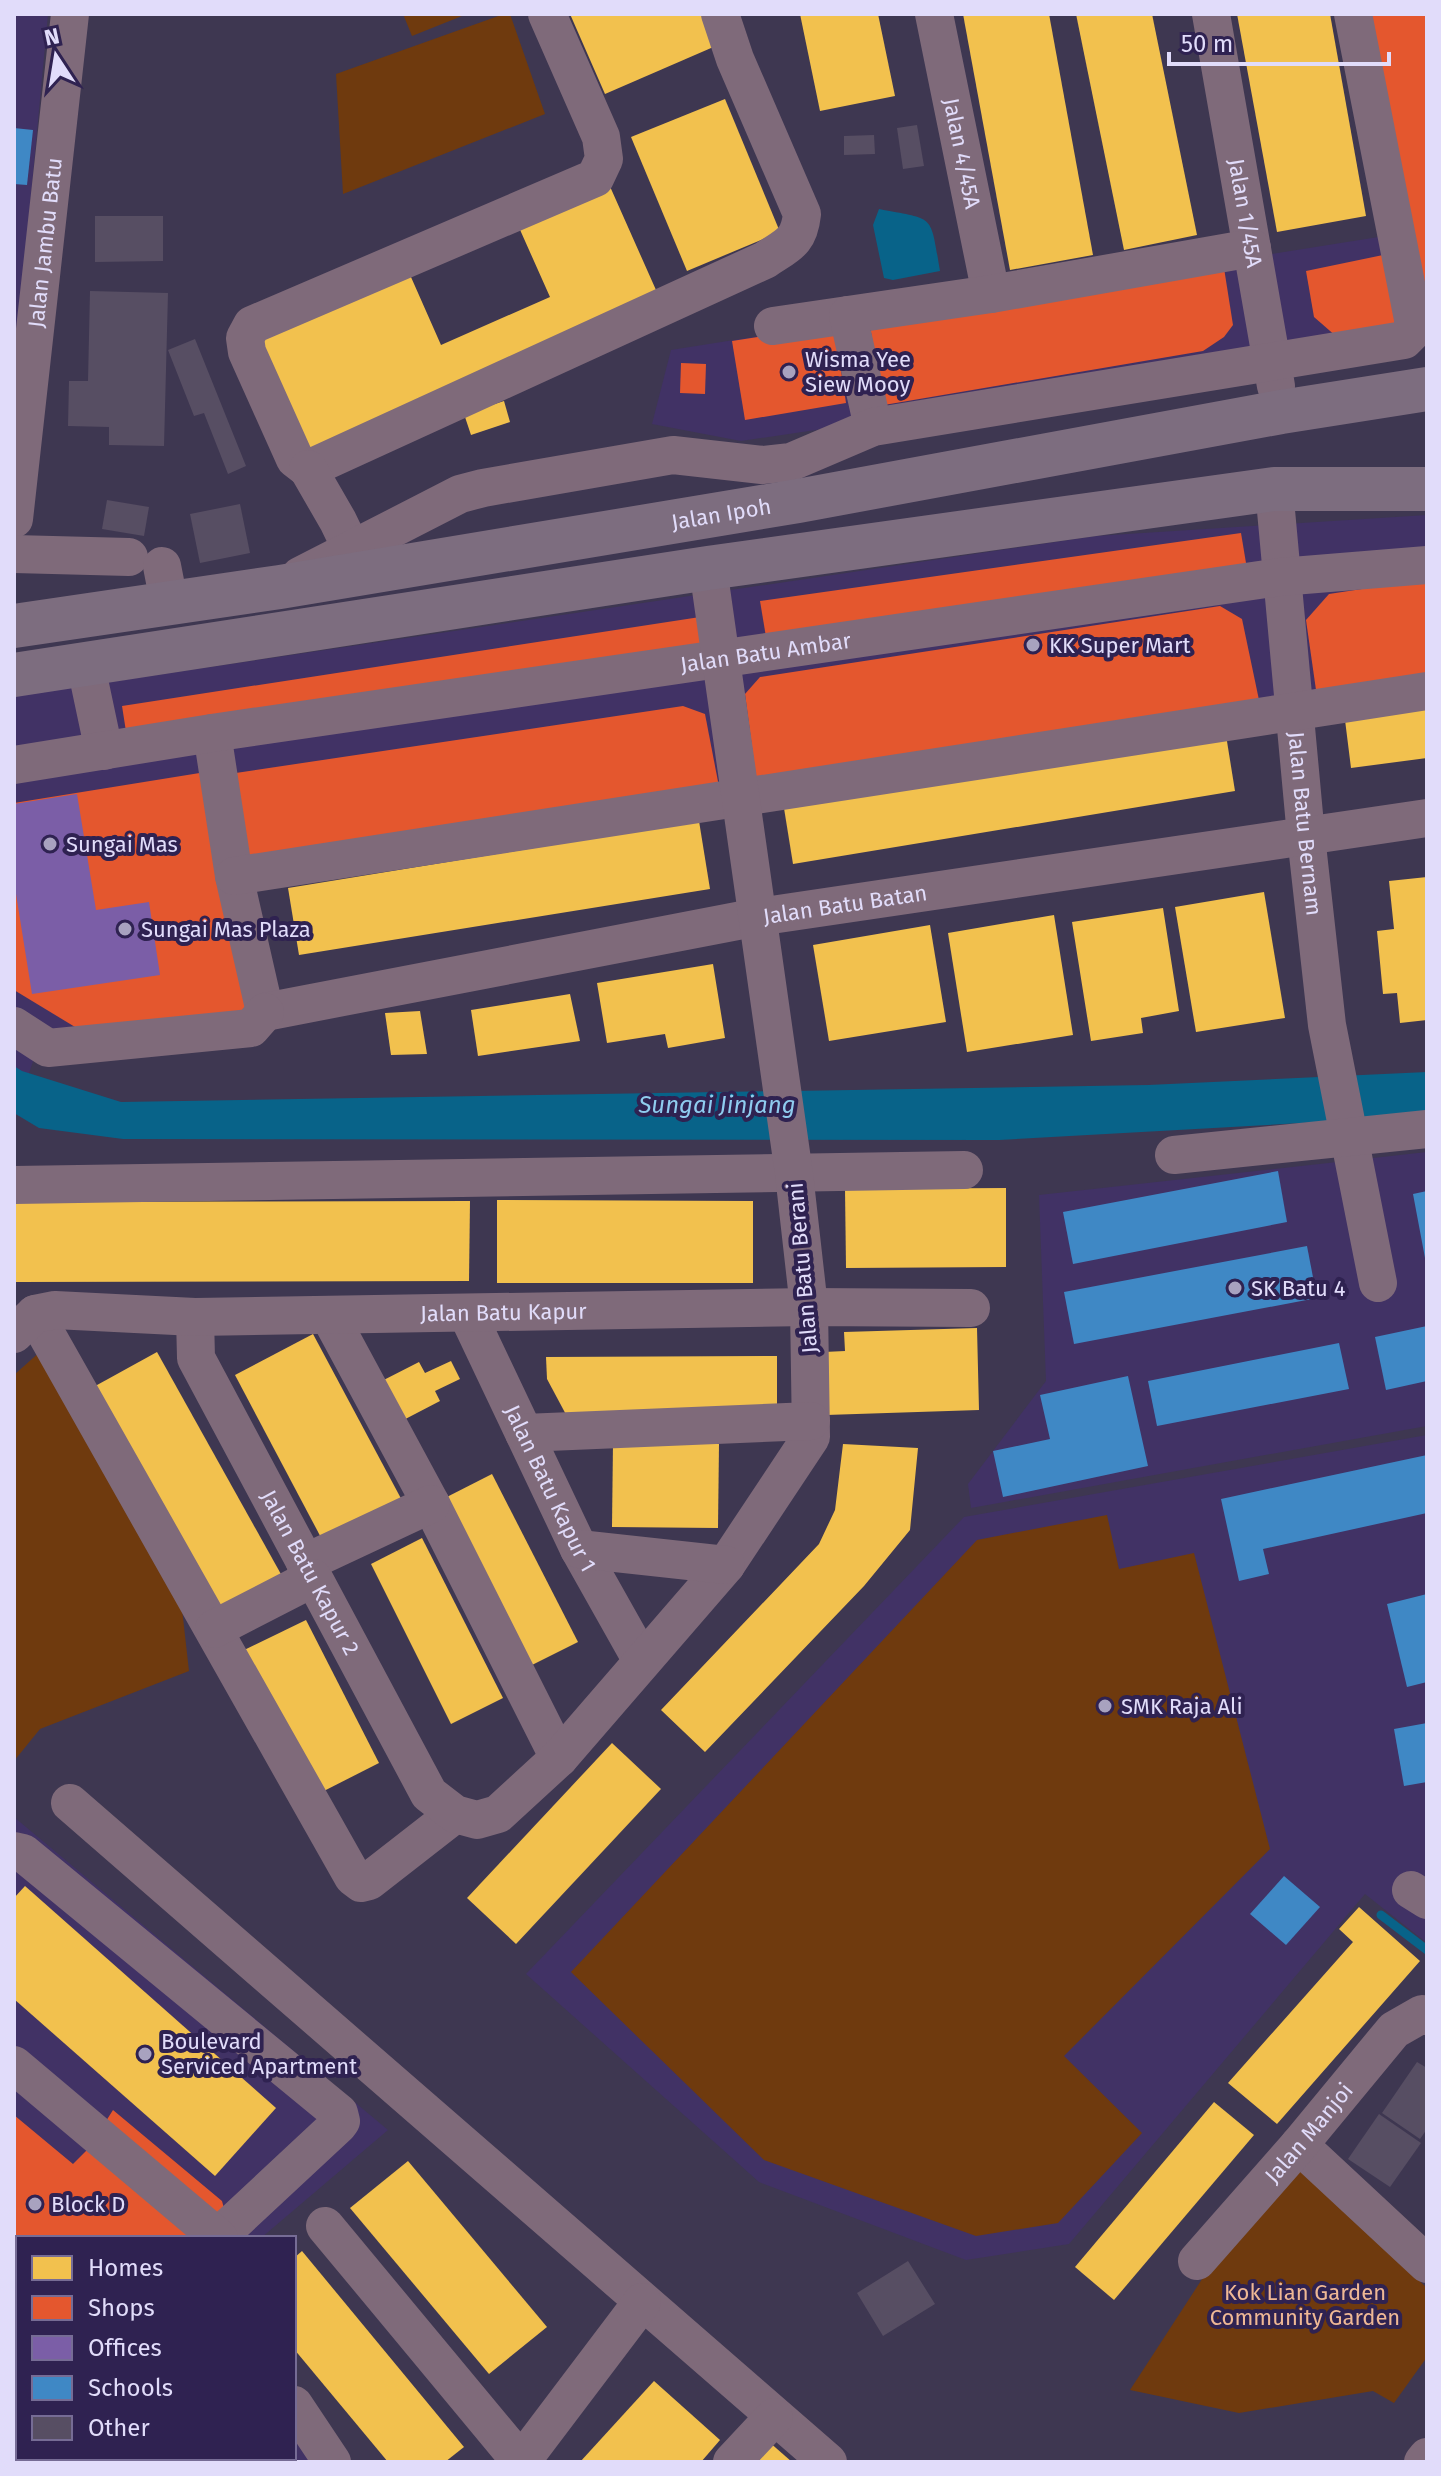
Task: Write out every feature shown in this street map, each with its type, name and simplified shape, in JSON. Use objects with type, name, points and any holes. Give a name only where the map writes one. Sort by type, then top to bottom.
[{"type":"main road","name":"Jalan Ipoh","points":[[14,626],[153,575],[280,587],[794,482],[1427,389]]},
{"type":"main road","points":[[14,675],[708,568],[1274,489],[1427,474]]},
{"type":"main road","points":[[1274,489],[1427,489]]},
{"type":"street","name":"Jalan Jambu Batu","points":[[14,519],[70,14]]},
{"type":"street","points":[[352,550],[308,469],[295,459],[247,352],[245,338],[252,325],[595,178],[604,159],[601,137],[547,14]]},
{"type":"street","points":[[308,469],[765,260],[794,241],[802,214],[735,59],[720,14]]},
{"type":"street","name":"Jalan 4/45A","points":[[934,14],[991,294]]},
{"type":"street","name":"Jalan 1/45A","points":[[1211,14],[1281,412]]},
{"type":"street","points":[[280,587],[460,494],[483,488],[673,455],[762,465],[794,482],[873,427],[1404,340],[1413,331],[1413,319],[1353,14]]},
{"type":"street","points":[[773,326],[991,294],[1252,248]]},
{"type":"street","points":[[848,315],[873,427]]},
{"type":"street","name":"Jalan Batu Bernam","points":[[1274,489],[1280,577],[1327,1025],[1378,1283]]},
{"type":"street","points":[[14,554],[153,575]]},
{"type":"street","name":"Jalan Batu Ambar","points":[[14,765],[212,733],[1280,577],[1427,565]]},
{"type":"street","name":"Jalan Batu Berani","points":[[455,1814],[477,1820],[498,1814],[559,1758],[726,1565],[811,1437],[809,1307],[792,1159],[708,568]]},
{"type":"street","points":[[86,666],[104,751]]},
{"type":"street","points":[[234,876],[1427,691]]},
{"type":"street","points":[[212,733],[234,876],[265,1012]]},
{"type":"street","name":"Jalan Batu Batan","points":[[58,1047],[251,1028],[265,1012],[758,917],[1427,818]]},
{"type":"street","points":[[14,1002],[61,1035],[63,1041],[58,1047],[48,1048],[14,1026]]},
{"type":"street","points":[[1174,1155],[1427,1129]]},
{"type":"street","points":[[14,1185],[792,1159],[964,1170]]},
{"type":"street","name":"Jalan Batu Kapur","points":[[25,1324],[55,1310],[195,1317],[809,1307],[971,1308]]},
{"type":"street","name":"Jalan Batu Kapur 1","points":[[467,1313],[579,1549],[642,1661]]},
{"type":"street","points":[[329,1315],[431,1504],[559,1758]]},
{"type":"street","name":"Jalan Batu Kapur 2","points":[[195,1317],[196,1358],[429,1794],[455,1814]]},
{"type":"street","points":[[25,1324],[214,1629],[353,1877],[361,1883],[369,1881],[455,1814]]},
{"type":"street","points":[[524,1433],[811,1421]]},
{"type":"street","points":[[214,1629],[309,1570],[431,1504]]},
{"type":"street","points":[[579,1549],[726,1565]]},
{"type":"street","points":[[70,1803],[828,2462]]},
{"type":"street","points":[[14,1851],[23,1853],[339,2113],[341,2121],[338,2125],[220,2236]]},
{"type":"street","name":"Jalan Manjoi","points":[[1197,2261],[1394,2030],[1422,2014],[1427,2016]]},
{"type":"street","points":[[15,2069],[218,2236]]},
{"type":"street","points":[[1299,2145],[1427,2264]]},
{"type":"street","points":[[325,2226],[521,2462],[642,2302]]},
{"type":"street","points":[[296,2408],[332,2462]]},
{"type":"street","points":[[732,2462],[774,2417]]},
{"type":"street","points":[[1423,2462],[1427,2457]]},
{"type":"shaded area","points":[[14,14],[48,14],[14,377]]},
{"type":"shaded area","points":[[1391,235],[1427,339],[741,441],[652,424],[671,350]]},
{"type":"shaded area","points":[[1427,515],[1427,682],[239,866],[257,1034],[39,1044],[14,1117],[14,696],[1096,536]]},
{"type":"shaded area","name":"SK Batu 4","points":[[1427,1152],[1427,1426],[971,1508],[968,1484],[1046,1381],[1039,1195]]},
{"type":"shaded area","name":"SMK Raja Ali","points":[[1427,1435],[1427,1943],[1365,1894],[1069,2244],[966,2260],[759,2182],[526,1974],[964,1517]]},
{"type":"shaded area","points":[[14,1817],[388,2130],[263,2236],[16,2236],[16,2460],[296,2460],[296,2392],[351,2462],[14,2462]]},
{"type":"green space","points":[[403,14],[467,14],[412,36]]},
{"type":"green space","points":[[510,14],[545,114],[343,194],[336,74]]},
{"type":"green space","points":[[42,1350],[180,1591],[189,1671],[40,1729],[14,1761],[14,1375]]},
{"type":"green space","name":"SMK Raja Ali","points":[[1107,1515],[1119,1569],[1194,1553],[1270,1849],[1064,2056],[1142,2133],[1058,2223],[976,2236],[764,2160],[571,1972],[977,1540]]},
{"type":"green space","name":"Kok Lian Garden Community Garden","points":[[1298,2166],[1427,2288],[1427,2357],[1394,2403],[1373,2391],[1239,2413],[1130,2390],[1206,2273]]},
{"type":"water","points":[[879,209],[911,215],[927,222],[934,238],[940,271],[893,280],[884,278],[873,225]]},
{"type":"water","name":"Sungai Jinjang","points":[[14,1066],[121,1102],[1148,1085],[1427,1072],[1427,1116],[999,1140],[123,1139],[39,1128],[14,1113]]},
{"type":"building: Homes","points":[[570,14],[704,14],[718,45],[605,94]]},
{"type":"building: Homes","points":[[800,14],[878,14],[895,96],[820,111]]},
{"type":"building: Homes","points":[[963,14],[1049,14],[1093,255],[1010,270]]},
{"type":"building: Homes","points":[[1076,14],[1152,14],[1197,235],[1124,250]]},
{"type":"building: Homes","points":[[1237,14],[1330,14],[1366,216],[1277,232]]},
{"type":"building: Homes","points":[[725,99],[780,232],[687,271],[631,137]]},
{"type":"building: Homes","points":[[608,182],[660,299],[311,453],[258,334],[407,268],[441,345],[550,297],[517,223]]},
{"type":"building: Homes","points":[[504,401],[510,422],[471,435],[464,414]]},
{"type":"building: Homes","points":[[1427,701],[1427,758],[1351,768],[1344,712]]},
{"type":"building: Homes","points":[[1225,729],[1235,791],[793,864],[783,802]]},
{"type":"building: Homes","points":[[699,821],[710,889],[299,955],[288,888]]},
{"type":"building: Homes","points":[[1427,877],[1427,1020],[1400,1023],[1397,993],[1383,994],[1377,931],[1394,929],[1389,881]]},
{"type":"building: Homes","points":[[1264,892],[1285,1018],[1196,1032],[1175,907]]},
{"type":"building: Homes","points":[[1163,908],[1179,1011],[1141,1018],[1143,1033],[1091,1041],[1072,922]]},
{"type":"building: Homes","points":[[1054,915],[1073,1035],[967,1052],[948,933]]},
{"type":"building: Homes","points":[[930,925],[946,1022],[829,1041],[813,945]]},
{"type":"building: Homes","points":[[713,964],[725,1038],[668,1048],[665,1034],[607,1043],[597,983]]},
{"type":"building: Homes","points":[[570,994],[580,1041],[478,1056],[471,1010]]},
{"type":"building: Homes","points":[[420,1011],[427,1054],[391,1055],[385,1013]]},
{"type":"building: Homes","points":[[1006,1188],[1006,1267],[846,1268],[845,1189]]},
{"type":"building: Homes","points":[[497,1200],[753,1201],[753,1283],[497,1283]]},
{"type":"building: Homes","points":[[470,1201],[469,1281],[14,1282],[14,1202]]},
{"type":"building: Homes","points":[[977,1328],[979,1410],[826,1415],[824,1352],[845,1351],[844,1332]]},
{"type":"building: Homes","points":[[313,1334],[405,1506],[326,1547],[235,1375]]},
{"type":"building: Homes","points":[[157,1352],[282,1576],[214,1614],[88,1390]]},
{"type":"building: Homes","points":[[777,1356],[777,1422],[570,1422],[547,1379],[546,1357]]},
{"type":"building: Homes","points":[[451,1361],[460,1379],[435,1391],[440,1401],[390,1427],[370,1387],[419,1362],[425,1373]]},
{"type":"building: Homes","points":[[613,1443],[719,1444],[718,1528],[612,1527]]},
{"type":"building: Homes","points":[[843,1444],[918,1448],[910,1530],[864,1586],[705,1752],[661,1710],[819,1544],[835,1510]]},
{"type":"building: Homes","points":[[492,1474],[578,1642],[524,1669],[437,1502]]},
{"type":"building: Homes","points":[[422,1538],[503,1698],[451,1724],[371,1564]]},
{"type":"building: Homes","points":[[306,1620],[379,1763],[314,1796],[240,1652]]},
{"type":"building: Homes","points":[[612,1743],[661,1789],[516,1944],[467,1898]]},
{"type":"building: Homes","name":"Boulevard Serviced Apartment","points":[[25,1886],[276,2108],[215,2176],[14,1999],[14,1898]]},
{"type":"building: Homes","points":[[1359,1907],[1420,1961],[1277,2124],[1228,2083],[1353,1942],[1339,1929]]},
{"type":"building: Homes","points":[[1214,2102],[1254,2135],[1114,2300],[1075,2267]]},
{"type":"building: Homes","points":[[408,2161],[547,2327],[489,2374],[350,2208]]},
{"type":"building: Homes","points":[[302,2251],[464,2447],[445,2462],[388,2462],[296,2351],[296,2256]]},
{"type":"building: Homes","points":[[654,2381],[720,2440],[701,2462],[580,2462]]},
{"type":"building: Homes","points":[[768,2441],[792,2462],[749,2462]]},
{"type":"building: Shops","points":[[1360,14],[1427,14],[1427,327]]},
{"type":"building: Shops","points":[[1383,255],[1398,334],[1345,344],[1314,317],[1306,271]]},
{"type":"building: Shops","points":[[1224,268],[1233,325],[1224,337],[1203,351],[884,405],[870,327]]},
{"type":"building: Shops","name":"Wisma Yee Siew Mooy","points":[[834,325],[846,403],[745,420],[732,341]]},
{"type":"building: Shops","points":[[681,363],[706,364],[705,394],[680,393]]},
{"type":"building: Shops","points":[[1241,533],[1247,569],[766,637],[760,601]]},
{"type":"building: Shops","points":[[1427,579],[1427,673],[1316,690],[1306,620],[1329,594]]},
{"type":"building: Shops","points":[[1220,606],[1242,619],[1259,700],[756,777],[745,694],[760,677]]},
{"type":"building: Shops","points":[[700,617],[705,650],[127,738],[122,706]]},
{"type":"building: Shops","points":[[683,706],[705,714],[720,792],[241,862],[229,774]]},
{"type":"building: Shops","name":"Sungai Mas Plaza","points":[[212,771],[251,1018],[80,1030],[14,990],[14,803]]},
{"type":"building: Shops","points":[[113,2110],[222,2201],[231,2236],[16,2236],[16,2460],[200,2460],[198,2462],[14,2462],[14,2115],[73,2164],[89,2148]]},
{"type":"building: Shops","points":[[292,2460],[294,2462],[233,2462]]},
{"type":"building: Offices","points":[[77,794],[96,910],[149,902],[160,975],[32,994],[14,894],[14,804]]},
{"type":"building: Schools","points":[[14,128],[33,130],[27,185],[14,184]]},
{"type":"building: Schools","points":[[1278,1171],[1287,1222],[1073,1264],[1063,1212]]},
{"type":"building: Schools","points":[[1427,1191],[1427,1258],[1425,1258],[1413,1194]]},
{"type":"building: Schools","points":[[1307,1246],[1317,1298],[1074,1344],[1064,1292]]},
{"type":"building: Schools","points":[[1427,1326],[1427,1381],[1386,1390],[1375,1337]]},
{"type":"building: Schools","points":[[1339,1343],[1349,1389],[1157,1426],[1148,1381]]},
{"type":"building: Schools","points":[[1128,1376],[1148,1466],[1003,1497],[993,1451],[1050,1439],[1040,1395]]},
{"type":"building: Schools","points":[[1427,1455],[1427,1513],[1263,1549],[1269,1574],[1239,1581],[1221,1499]]},
{"type":"building: Schools","points":[[1427,1594],[1427,1682],[1407,1687],[1387,1604]]},
{"type":"building: Schools","points":[[1427,1723],[1427,1782],[1404,1786],[1394,1729]]},
{"type":"building: Schools","points":[[1284,1876],[1320,1907],[1286,1945],[1250,1914]]},
{"type":"building: Other","points":[[917,125],[924,166],[903,169],[897,128]]},
{"type":"building: Other","points":[[874,135],[875,154],[844,155],[844,136]]},
{"type":"building: Other","points":[[95,216],[163,216],[163,261],[95,262]]},
{"type":"building: Other","points":[[90,291],[168,293],[164,446],[109,445],[109,427],[68,426],[69,381],[88,381]]},
{"type":"building: Other","points":[[195,339],[246,466],[228,474],[204,413],[194,416],[168,350]]},
{"type":"building: Other","points":[[107,500],[149,507],[144,536],[102,529]]},
{"type":"building: Other","points":[[240,504],[250,553],[200,563],[190,514]]},
{"type":"building: Other","points":[[1417,2062],[1427,2068],[1427,2129],[1420,2139],[1382,2113]]},
{"type":"building: Other","points":[[1379,2114],[1421,2143],[1390,2187],[1348,2159]]},
{"type":"building: Other","points":[[908,2261],[935,2304],[883,2336],[857,2293]]},
{"type":"waterway","points":[[1381,1915],[1427,1950]]},
{"type":"place","name":"Wisma Yee Siew Mooy","points":[[789,372]]},
{"type":"place","name":"KK Super Mart","points":[[1033,645]]},
{"type":"place","name":"Sungai Mas","points":[[50,844]]},
{"type":"place","name":"Sungai Mas Plaza","points":[[125,929]]},
{"type":"place","name":"SK Batu 4","points":[[1235,1288]]},
{"type":"place","name":"SMK Raja Ali","points":[[1105,1706]]},
{"type":"place","name":"Boulevard Serviced Apartment","points":[[145,2054]]},
{"type":"place","name":"Block D","points":[[35,2204]]}]
